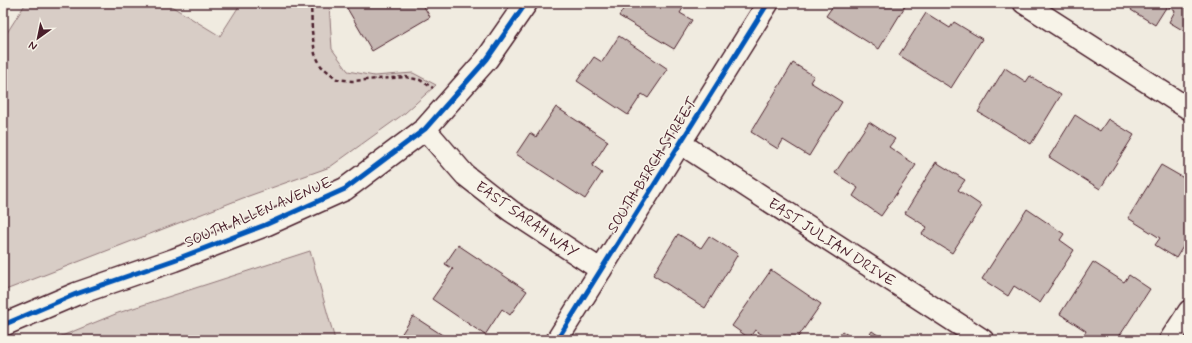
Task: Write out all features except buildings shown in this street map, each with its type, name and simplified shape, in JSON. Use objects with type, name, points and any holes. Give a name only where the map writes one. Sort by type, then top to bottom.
[{"type":"street","name":"SOUTH ALLEN AVENUE","points":[[3,325],[76,294],[174,260],[265,225],[350,185],[425,129],[487,59],[526,3]]},
{"type":"street","name":"SOUTH BIRCH STREET","points":[[558,340],[768,3]]},
{"type":"street","points":[[1024,3],[1189,109]]},
{"type":"street","name":"EAST SARAH WAY","points":[[425,129],[465,175],[510,211],[601,270]]},
{"type":"street","name":"EAST JULIAN DRIVE","points":[[680,143],[983,340]]},
{"type":"street","points":[[1170,340],[1189,311]]},
{"type":"path","points":[[311,3],[315,54],[321,66],[337,79],[352,81],[406,78],[420,80],[437,90],[450,101]]},
{"type":"shaded area","points":[[26,3],[166,3],[220,36],[241,3],[329,3],[332,49],[348,71],[374,76],[413,73],[436,85],[405,113],[330,167],[243,198],[3,291],[3,39]]},
{"type":"shaded area","points":[[310,251],[335,340],[52,340],[118,313]]},
{"type":"cycle path","points":[[3,325],[76,294],[174,260],[265,225],[345,189],[425,129],[487,59],[526,3]]},
{"type":"cycle path","points":[[557,340],[768,3]]}]
